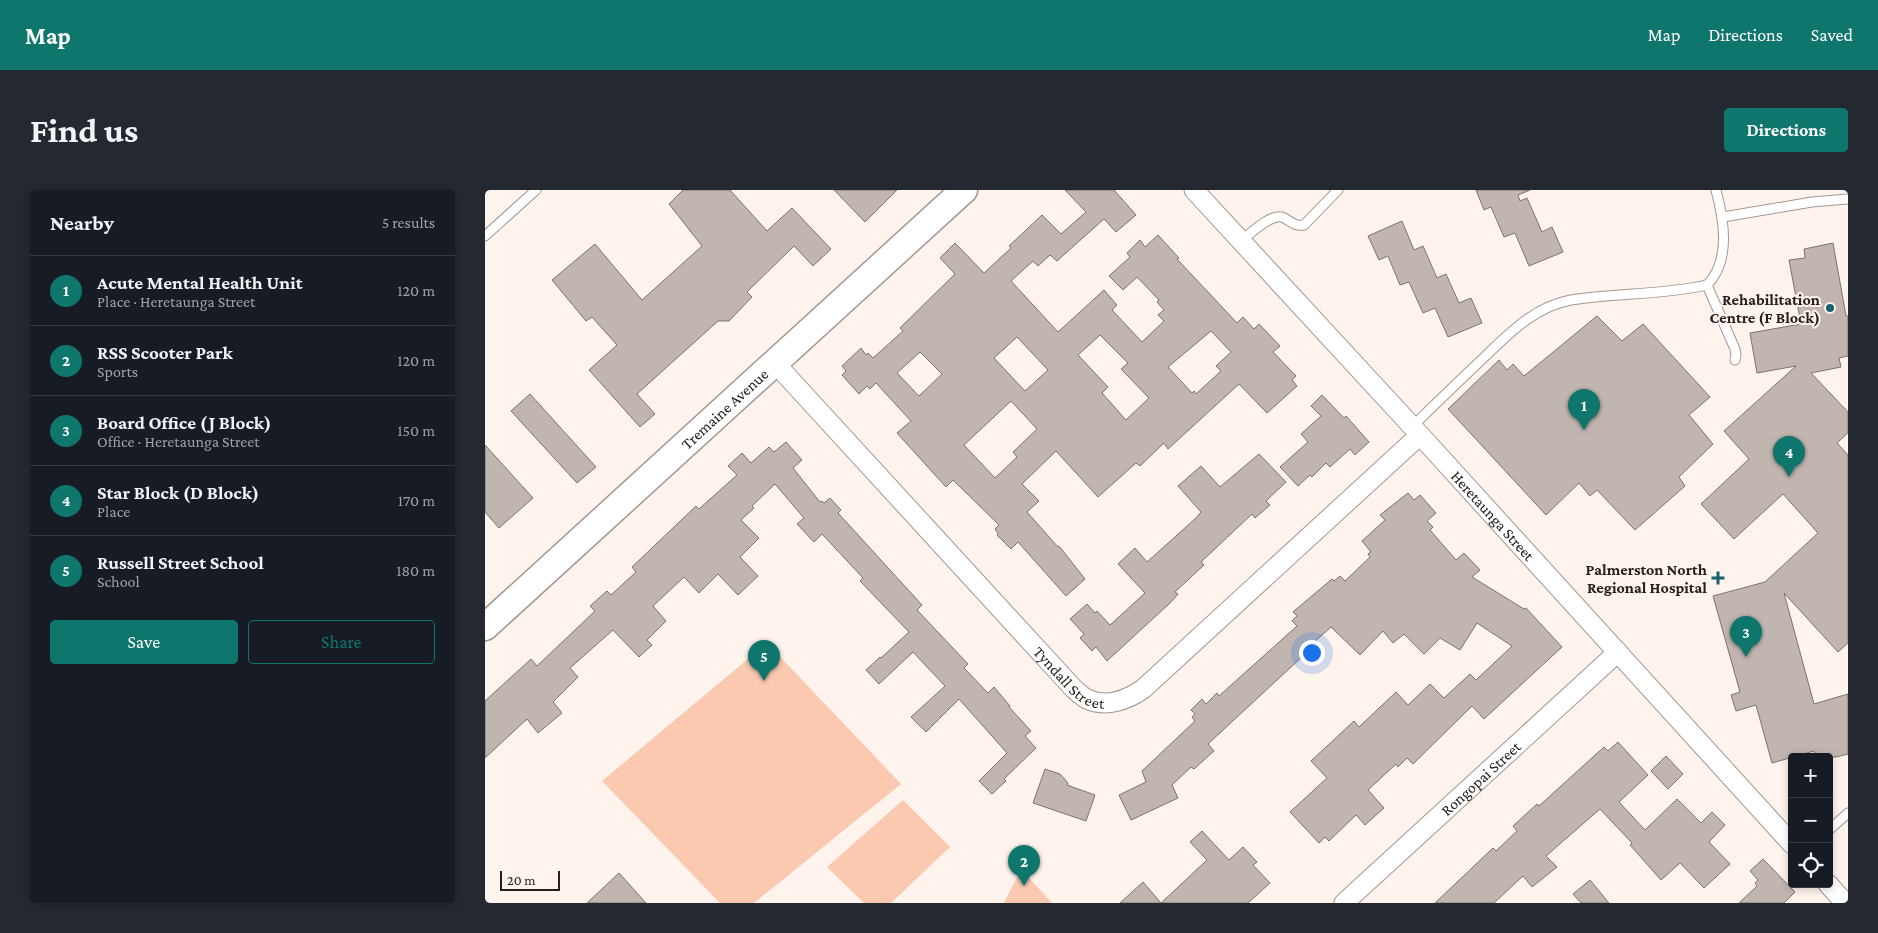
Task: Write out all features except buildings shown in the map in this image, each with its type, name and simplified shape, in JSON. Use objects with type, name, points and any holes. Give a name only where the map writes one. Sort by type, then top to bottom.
[{"type":"main road","name":"Tremaine Avenue","points":[[485,627],[962,191]]},
{"type":"street","name":"Heretaunga Street","points":[[1194,190],[1791,843]]},
{"type":"street","name":"Tyndall Street","points":[[775,363],[1075,689],[1087,699],[1100,702],[1114,702],[1129,698],[1143,689],[1416,431]]},
{"type":"street","name":"Rongopai Street","points":[[1344,903],[1618,652]]},
{"type":"lane","points":[[485,236],[536,190]]},
{"type":"lane","points":[[1241,241],[1270,219],[1277,217],[1298,226],[1304,225],[1339,190]]},
{"type":"lane","points":[[1416,431],[1506,336],[1545,308],[1570,300],[1681,291],[1707,285],[1714,278],[1723,248],[1723,216],[1716,190]]},
{"type":"lane","points":[[1723,216],[1812,202],[1848,199]]},
{"type":"lane","points":[[1707,285],[1735,349],[1735,360]]},
{"type":"lane","points":[[1833,826],[1848,813]]},
{"type":"shaded area","points":[[767,643],[901,784],[754,903],[720,903],[602,781]]},
{"type":"shaded area","points":[[903,800],[950,847],[891,903],[864,903],[827,867]]},
{"type":"shaded area","points":[[1021,869],[1052,903],[1004,903]]},
{"type":"place","name":"Rehabilitation Centre (F Block)","points":[[1830,308]]},
{"type":"place","name":"Acute Mental Health Unit","points":[[1584,430]]},
{"type":"place","name":"Star Block (D Block)","points":[[1789,477]]},
{"type":"place","name":"Palmerston North Regional Hospital","points":[[1718,578]]},
{"type":"place","name":"Board Office (J Block)","points":[[1746,657]]},
{"type":"place","name":"Russell Street School","points":[[764,681]]},
{"type":"place","name":"RSS Scooter Park","points":[[1024,886]]}]
